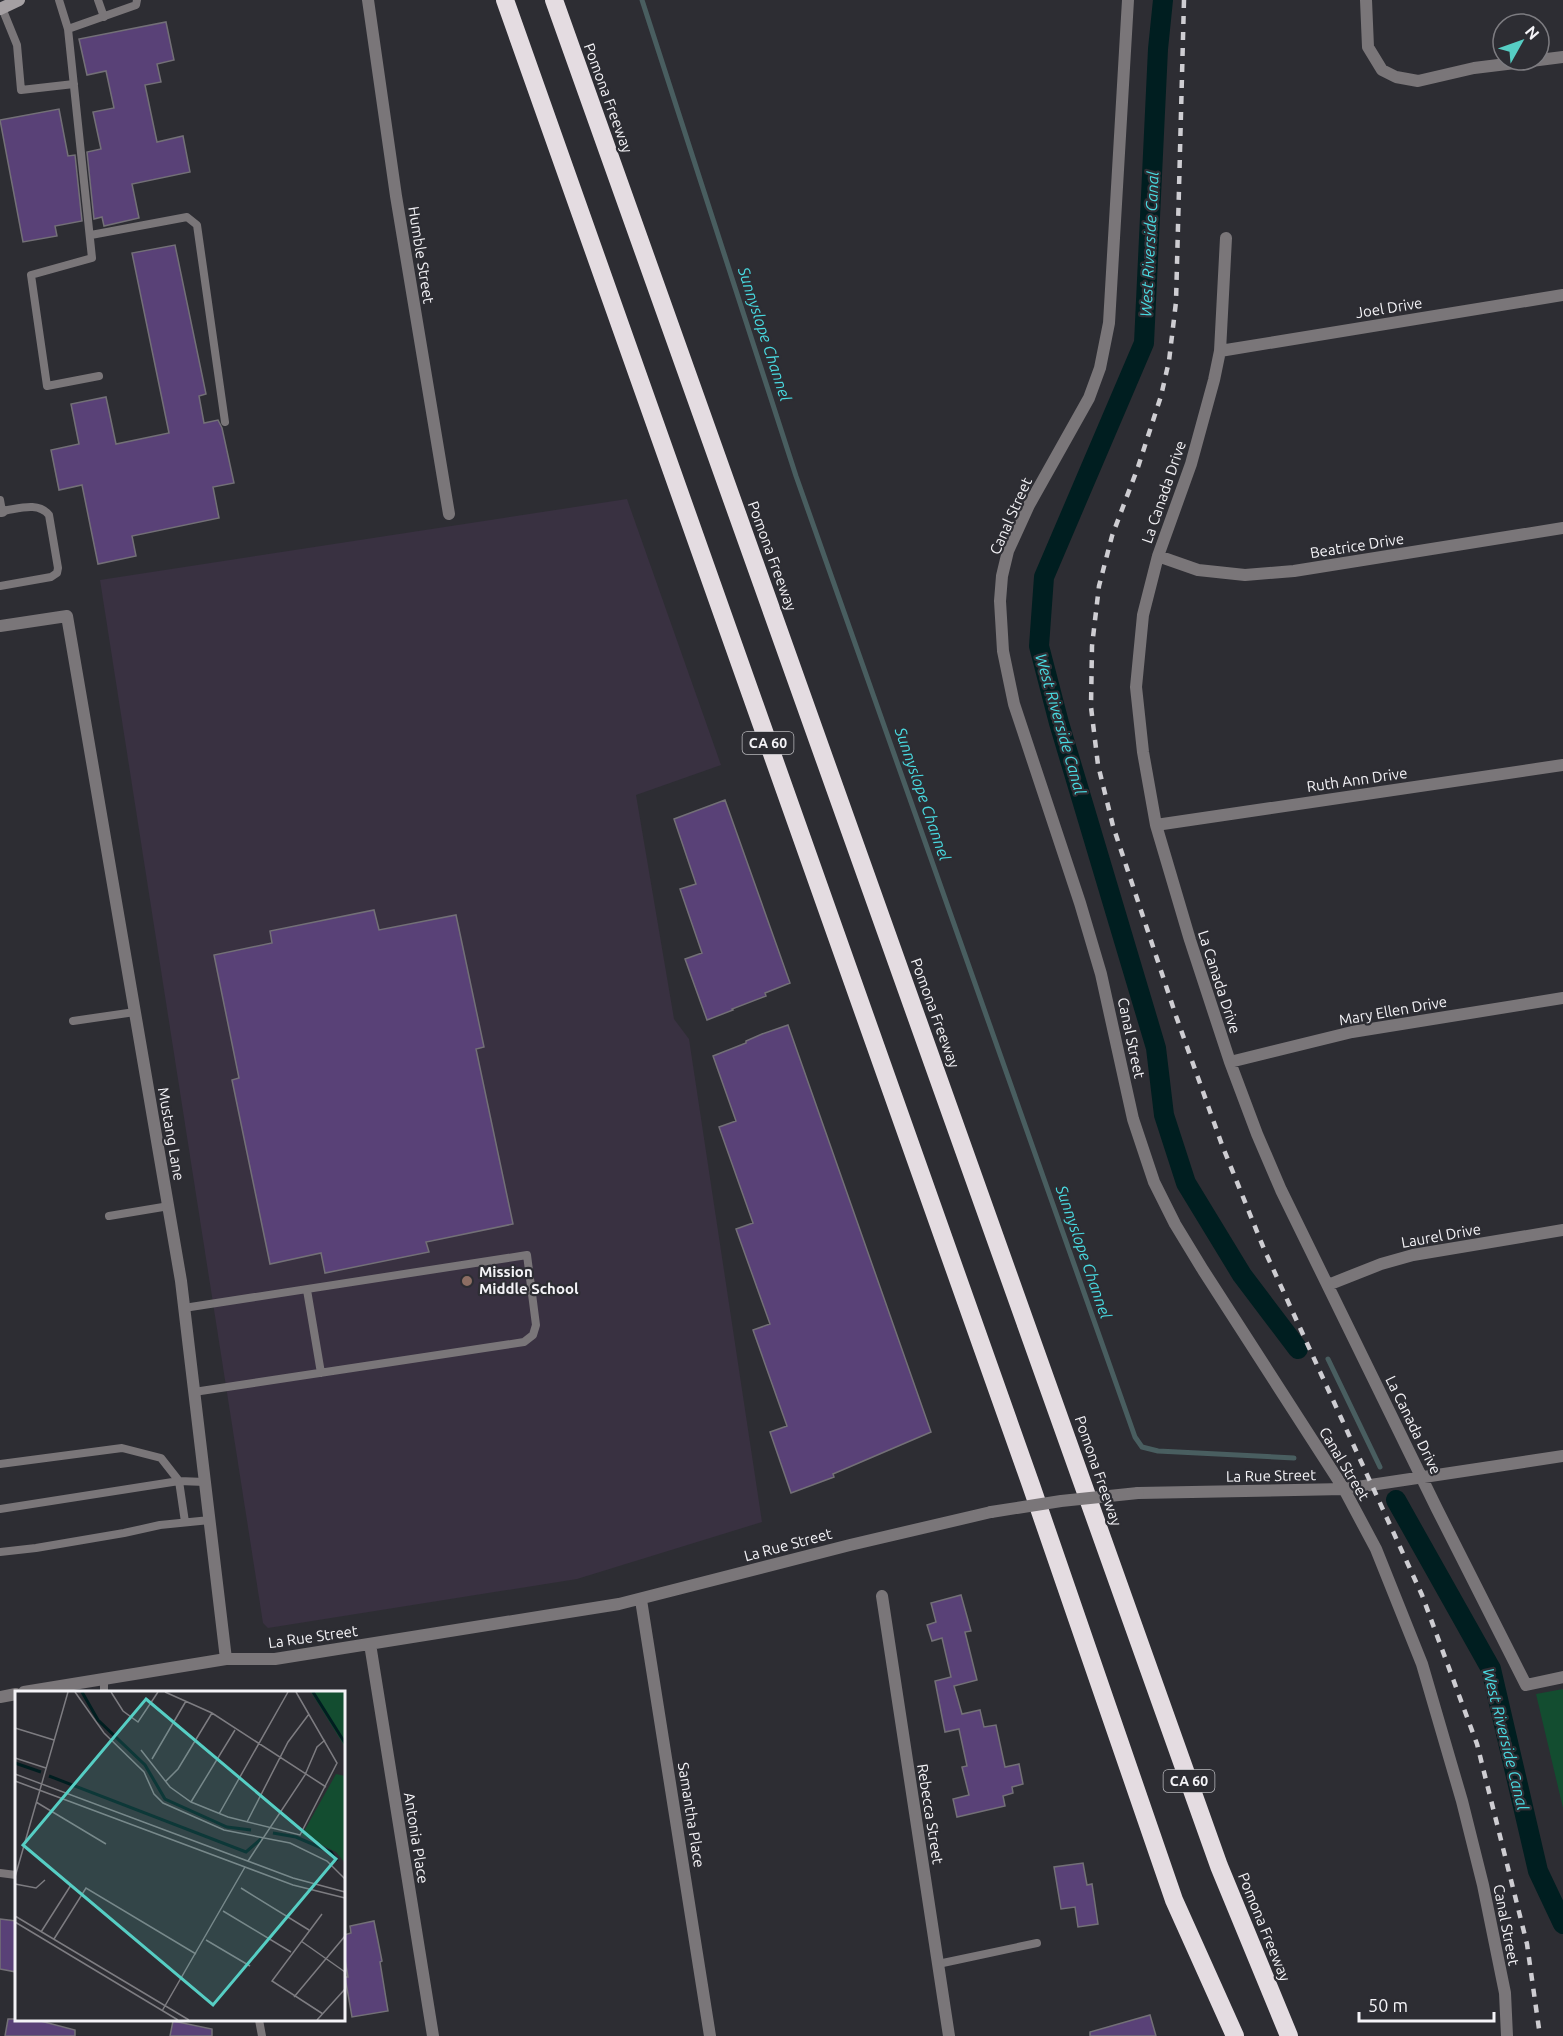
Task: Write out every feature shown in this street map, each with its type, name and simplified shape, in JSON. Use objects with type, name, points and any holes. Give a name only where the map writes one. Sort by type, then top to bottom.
[{"type":"highway","name":"CA 60","points":[[505,0],[1031,1485],[1174,1900],[1234,2036]]},
{"type":"highway","name":"Pomona Freeway","points":[[554,0],[1219,1866],[1289,2036]]},
{"type":"main road","points":[[1,8],[19,0]]},
{"type":"street","name":"Humble Street","points":[[368,0],[396,196],[449,514]]},
{"type":"street","name":"Canal Street","points":[[1128,0],[1107,334],[1100,368],[1089,398],[1029,505],[1008,551],[1002,576],[1000,601],[1003,651],[1014,704],[1101,974],[1133,1119],[1154,1182],[1197,1261],[1344,1489],[1376,1549],[1422,1664],[1483,1885],[1505,1993],[1507,2036]]},
{"type":"street","points":[[1366,0],[1368,47],[1382,69],[1396,77],[1418,81],[1491,66]]},
{"type":"street","name":"La Canada Drive","points":[[1226,238],[1220,351],[1214,380],[1191,464],[1158,556],[1143,615],[1136,687],[1143,752],[1156,825],[1190,940],[1230,1062],[1281,1190],[1422,1479],[1526,1685],[1563,1677]]},
{"type":"street","name":"Joel Drive","points":[[1220,351],[1563,295]]},
{"type":"street","name":"Beatrice Drive","points":[[1158,556],[1198,570],[1245,575],[1293,572],[1563,528]]},
{"type":"street","name":"Mustang Lane","points":[[0,626],[67,616],[169,1206],[184,1308],[226,1659]]},
{"type":"street","name":"Ruth Ann Drive","points":[[1156,825],[1563,765]]},
{"type":"street","name":"Mary Ellen Drive","points":[[1230,1062],[1352,1032],[1563,998]]},
{"type":"street","name":"Laurel Drive","points":[[1328,1286],[1381,1264],[1413,1255],[1563,1230]]},
{"type":"street","name":"La Rue Street","points":[[30,1691],[226,1659],[275,1659],[641,1600],[850,1545],[991,1512],[1061,1501],[1138,1493],[1344,1489],[1563,1456]]},
{"type":"street","name":"Rebecca Street","points":[[882,1596],[949,2036]]},
{"type":"street","name":"Samantha Place","points":[[641,1600],[710,2036]]},
{"type":"street","name":"Antonia Place","points":[[370,1644],[433,2036]]},
{"type":"street","points":[[0,1696],[15,1694]]},
{"type":"lane","points":[[59,0],[68,29],[92,258],[31,275],[47,386],[99,376]]},
{"type":"lane","points":[[98,0],[104,17]]},
{"type":"lane","points":[[68,29],[136,5],[137,0]]},
{"type":"lane","points":[[1,8],[17,45],[21,90],[74,84]]},
{"type":"lane","points":[[91,235],[187,217],[197,225],[225,422]]},
{"type":"lane","points":[[0,586],[51,577],[57,573],[58,568],[49,515],[44,509],[38,506],[1,508]]},
{"type":"lane","points":[[73,1021],[135,1012]]},
{"type":"lane","points":[[109,1216],[169,1206]]},
{"type":"lane","points":[[184,1308],[527,1255],[536,1325],[533,1335],[524,1342],[194,1392]]},
{"type":"lane","points":[[307,1290],[321,1373]]},
{"type":"lane","points":[[0,1464],[122,1448],[161,1458],[179,1481],[185,1522]]},
{"type":"lane","points":[[0,1509],[179,1481],[205,1482]]},
{"type":"lane","points":[[0,1552],[36,1548],[160,1525],[210,1520]]},
{"type":"lane","points":[[104,1679],[104,1691]]},
{"type":"lane","points":[[0,1873],[15,1875]]},
{"type":"lane","points":[[938,1964],[1037,1943]]},
{"type":"lane","points":[[259,2021],[262,2036]]},
{"type":"shaded area","name":"Mission Middle School","points":[[627,499],[721,765],[636,795],[674,1019],[689,1039],[762,1522],[577,1579],[268,1628],[263,1623],[100,580]]},
{"type":"green space","points":[[1563,1689],[1563,1808],[1536,1694]]},
{"type":"building","points":[[166,22],[174,60],[157,64],[161,82],[145,85],[157,142],[183,136],[190,172],[132,184],[139,218],[104,226],[102,217],[94,219],[87,152],[101,149],[93,112],[114,108],[106,71],[87,75],[79,39]]},
{"type":"building","points":[[59,109],[68,156],[75,155],[82,221],[55,226],[57,236],[23,242],[0,120]]},
{"type":"building","points":[[175,245],[206,394],[199,396],[204,423],[218,420],[222,428],[234,483],[213,487],[219,518],[132,536],[136,556],[98,564],[82,485],[59,490],[51,450],[79,444],[71,404],[106,397],[116,444],[169,433],[132,253]]},
{"type":"building","points":[[725,800],[790,983],[765,993],[766,996],[707,1020],[685,959],[702,953],[680,889],[696,884],[674,819]]},
{"type":"building","points":[[374,910],[379,930],[456,915],[484,1047],[476,1049],[513,1224],[426,1242],[429,1252],[325,1273],[321,1253],[270,1264],[232,1080],[239,1078],[214,955],[272,943],[270,931]]},
{"type":"building","points":[[788,1025],[931,1432],[833,1474],[834,1477],[791,1493],[770,1432],[787,1426],[753,1330],[770,1324],[736,1229],[753,1223],[719,1127],[736,1121],[713,1056]]},
{"type":"building","points":[[961,1595],[971,1631],[965,1632],[977,1680],[954,1686],[962,1714],[980,1710],[984,1727],[996,1725],[1005,1767],[1019,1764],[1023,1784],[1012,1787],[1013,1793],[1003,1796],[1005,1806],[957,1817],[953,1799],[969,1795],[962,1767],[967,1766],[959,1729],[945,1732],[935,1681],[951,1677],[942,1638],[932,1641],[927,1625],[936,1622],[931,1603]]},
{"type":"building","points":[[1083,1863],[1087,1885],[1092,1884],[1098,1924],[1078,1927],[1075,1907],[1061,1909],[1054,1867]]},
{"type":"building","points":[[0,1919],[15,1921],[15,1972],[0,1969]]},
{"type":"building","points":[[374,1921],[388,2011],[352,2017],[345,1977],[348,1977],[345,1935],[351,1933],[350,1926]]},
{"type":"building","points":[[1150,2015],[1156,2036],[1090,2036],[1090,2032]]},
{"type":"building","points":[[8,2019],[41,2021],[75,2030],[75,2036],[5,2036]]},
{"type":"building","points":[[173,2021],[212,2029],[212,2036],[170,2036]]},
{"type":"waterway","name":"Sunnyslope Channel","points":[[642,0],[796,476],[1135,1437],[1142,1447],[1158,1451],[1294,1458]]},
{"type":"waterway","name":"West Riverside Canal","points":[[1163,0],[1158,49],[1144,343],[1044,577],[1039,646],[1059,723],[1156,1048],[1164,1115],[1186,1183],[1242,1275],[1298,1349]]},
{"type":"waterway","name":"West Riverside Canal","points":[[1328,1359],[1380,1467]]},
{"type":"waterway","name":"West Riverside Canal","points":[[1396,1500],[1491,1669],[1538,1871],[1563,1924]]},
{"type":"railway","points":[[1184,0],[1176,302],[1169,361],[1161,396],[1112,536],[1099,586],[1092,646],[1091,707],[1098,765],[1113,826],[1176,1016],[1222,1145],[1264,1249],[1422,1595],[1477,1744],[1527,1944],[1540,2036]]},
{"type":"place","name":"Mission Middle School","points":[[467,1281]]}]
